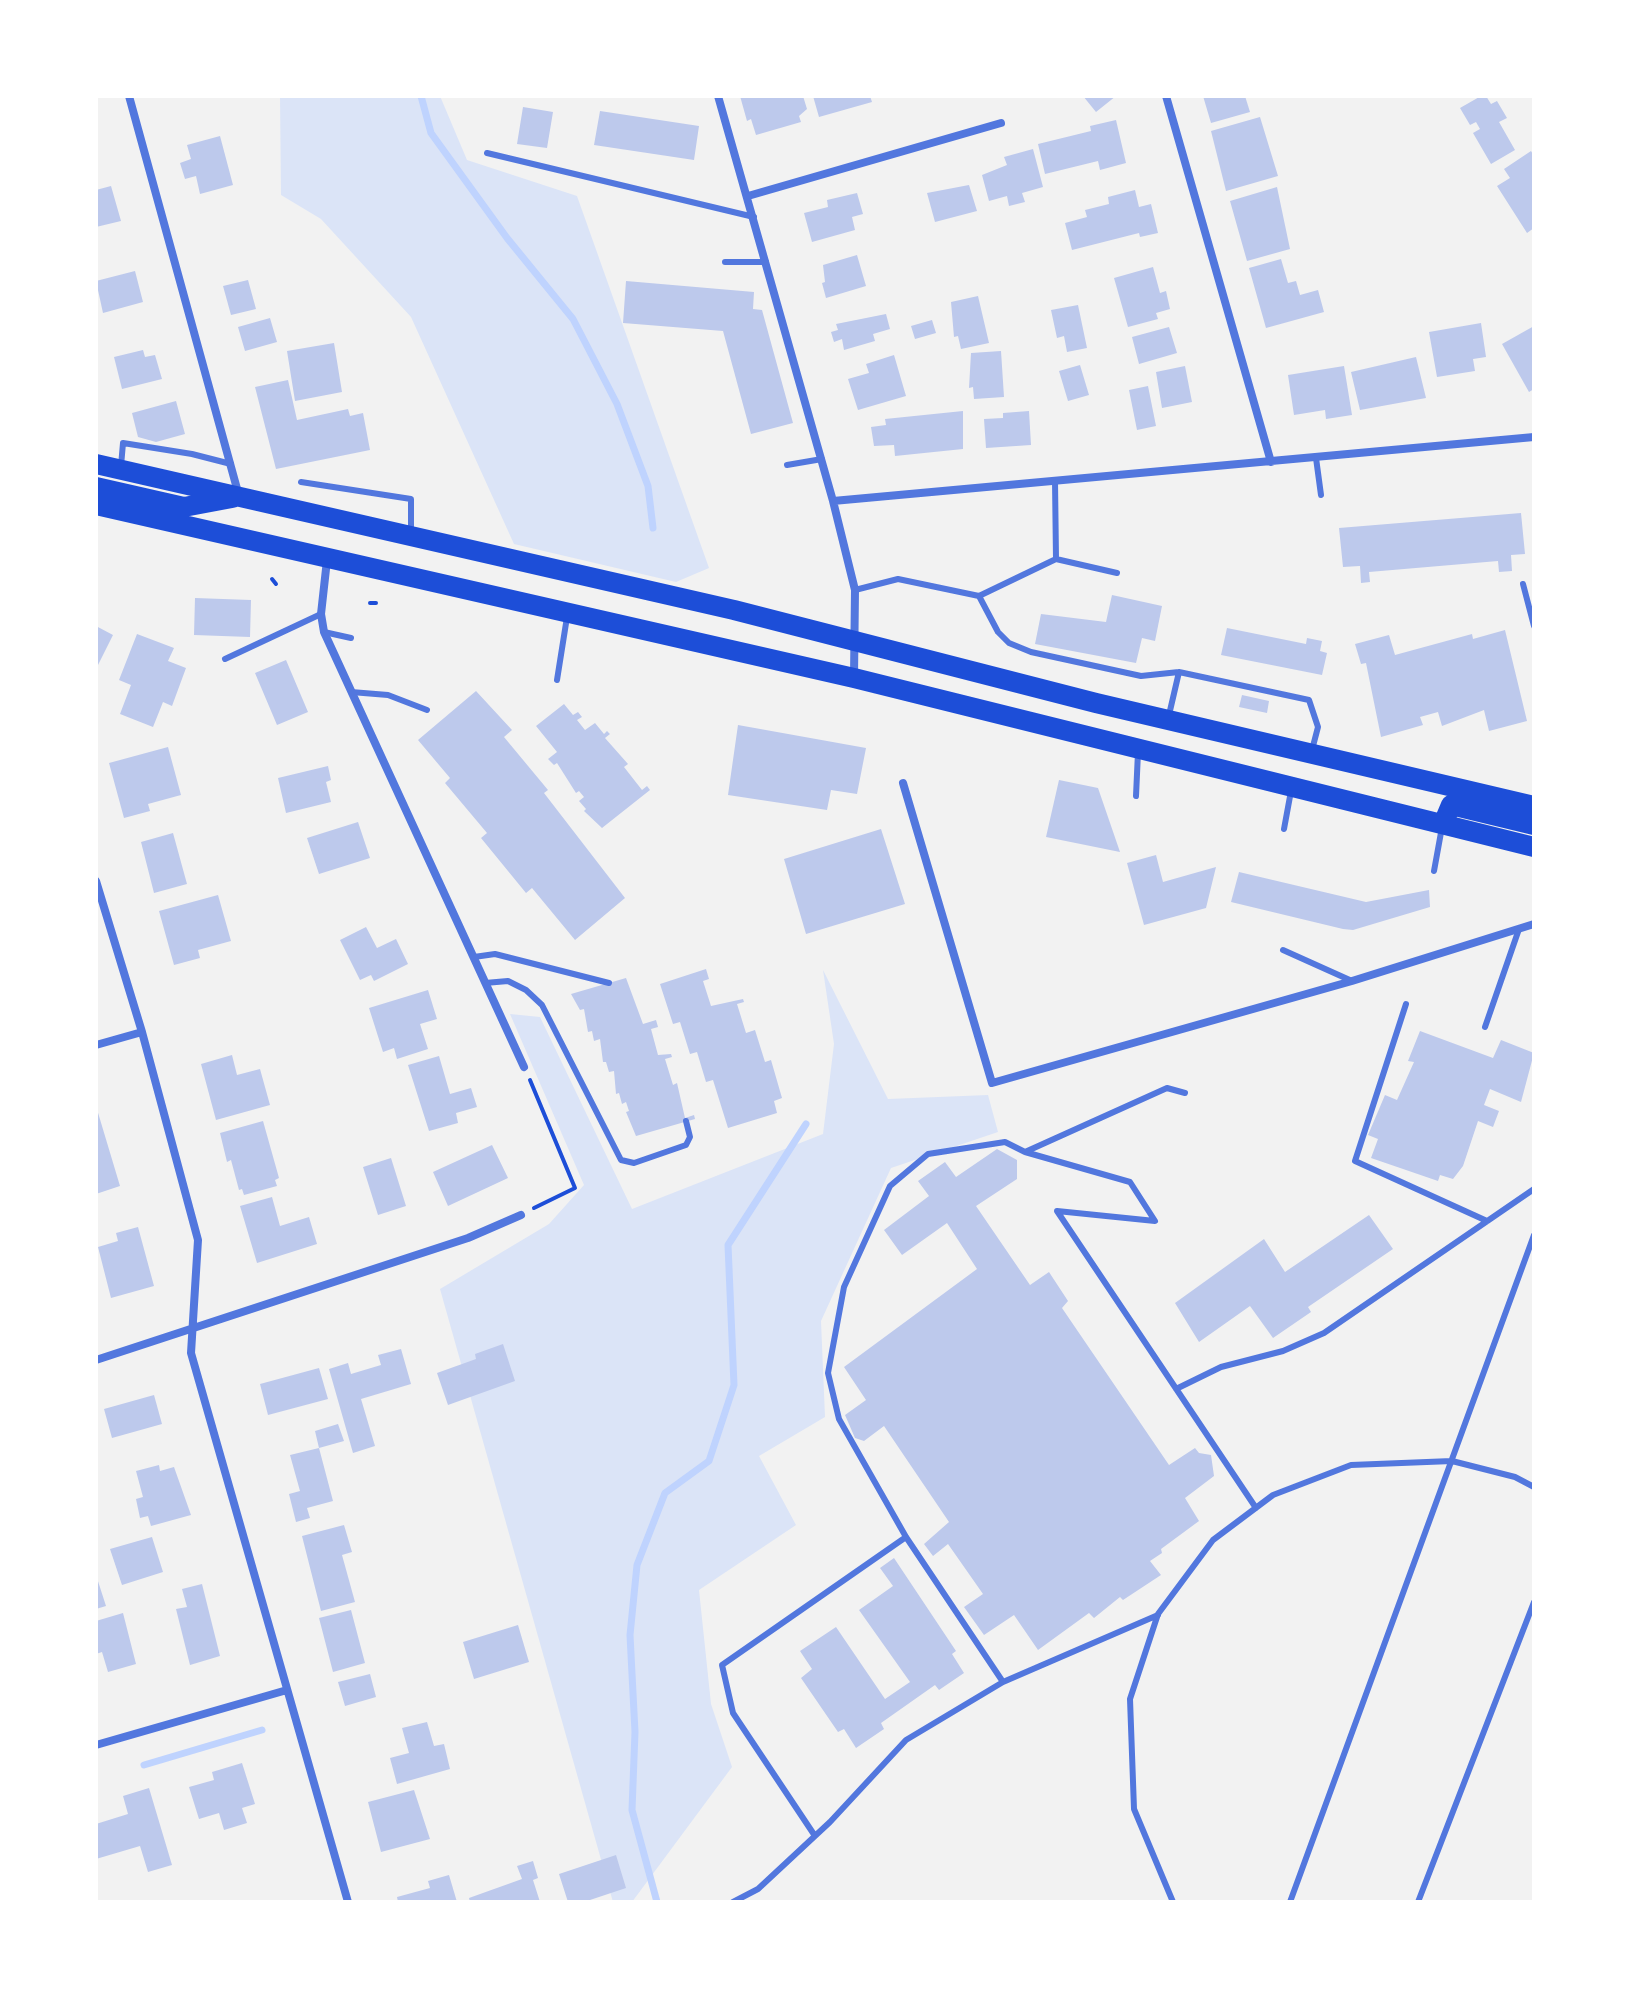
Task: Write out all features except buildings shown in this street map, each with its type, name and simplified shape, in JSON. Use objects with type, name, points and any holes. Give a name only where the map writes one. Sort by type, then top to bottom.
[{"type":"main road","points":[[96,464],[857,640],[1168,720],[1534,806]]},
{"type":"main road","points":[[96,487],[184,507],[239,497]]},
{"type":"main road","points":[[96,505],[854,678],[1534,847]]},
{"type":"main road","points":[[1443,824],[1451,805],[1534,825]]},
{"type":"street","points":[[129,96],[239,497]]},
{"type":"street","points":[[718,96],[822,459],[855,590],[857,640],[854,678]]},
{"type":"street","points":[[1166,96],[1271,462]]},
{"type":"street","points":[[748,196],[1001,123]]},
{"type":"street","points":[[833,501],[1534,437]]},
{"type":"street","points":[[327,559],[321,614],[324,632],[524,1067]]},
{"type":"street","points":[[903,783],[992,1083],[1352,981],[1534,924]]},
{"type":"street","points":[[96,881],[142,1032],[198,1240],[191,1353],[348,1902]]},
{"type":"street","points":[[96,1045],[142,1032]]},
{"type":"street","points":[[96,1360],[468,1238],[521,1215]]},
{"type":"street","points":[[96,1745],[287,1690]]},
{"type":"lane","points":[[487,153],[754,217]]},
{"type":"lane","points":[[725,262],[766,262]]},
{"type":"lane","points":[[121,470],[123,443],[231,464]]},
{"type":"lane","points":[[1316,458],[1321,495]]},
{"type":"lane","points":[[787,465],[822,459]]},
{"type":"lane","points":[[1055,481],[1056,559]]},
{"type":"lane","points":[[301,482],[411,499],[411,536]]},
{"type":"lane","points":[[855,590],[898,579],[979,596],[1056,559],[1117,573]]},
{"type":"lane","points":[[1523,584],[1534,626]]},
{"type":"lane","points":[[979,596],[998,632],[1009,643],[1031,652],[1141,676],[1179,672],[1309,700],[1318,727],[1312,754]]},
{"type":"lane","points":[[557,680],[568,611]]},
{"type":"lane","points":[[225,659],[321,614]]},
{"type":"lane","points":[[324,632],[351,638]]},
{"type":"lane","points":[[1168,720],[1179,672]]},
{"type":"lane","points":[[351,692],[388,695],[427,710]]},
{"type":"lane","points":[[1136,796],[1138,749]]},
{"type":"lane","points":[[1284,829],[1292,787]]},
{"type":"lane","points":[[1434,871],[1443,824]]},
{"type":"lane","points":[[1485,1027],[1519,929]]},
{"type":"lane","points":[[1283,950],[1352,981]]},
{"type":"lane","points":[[474,957],[495,954],[609,983]]},
{"type":"lane","points":[[485,983],[508,981],[526,990],[542,1005],[621,1160],[634,1163],[686,1145],[690,1137],[686,1121]]},
{"type":"lane","points":[[1406,1004],[1355,1161],[1487,1221]]},
{"type":"lane","points":[[1025,1152],[1167,1088],[1185,1093]]},
{"type":"lane","points":[[1003,1682],[906,1537],[839,1419],[828,1373],[844,1287],[890,1186],[928,1154],[1005,1142],[1025,1152],[1130,1182],[1155,1221],[1057,1211],[1256,1508]]},
{"type":"lane","points":[[1176,1389],[1221,1367],[1283,1351],[1324,1333],[1534,1189]]},
{"type":"lane","points":[[1290,1902],[1534,1235]]},
{"type":"lane","points":[[1173,1902],[1134,1809],[1130,1699],[1158,1614],[1213,1540],[1273,1495],[1351,1465],[1452,1461],[1515,1477],[1534,1487]]},
{"type":"lane","points":[[815,1836],[733,1713],[722,1665],[906,1537]]},
{"type":"lane","points":[[1418,1902],[1534,1602]]},
{"type":"lane","points":[[733,1902],[758,1889],[815,1836],[906,1740],[1003,1682],[1158,1614]]},
{"type":"path","points":[[272,579],[276,584]]},
{"type":"path","points":[[521,1215],[575,1188],[524,1067]]},
{"type":"shaded area","points":[[280,96],[440,96],[467,160],[577,196],[709,568],[676,582],[514,544],[411,317],[321,219],[281,195]]},
{"type":"shaded area","points":[[823,970],[888,1099],[988,1095],[998,1132],[891,1168],[821,1321],[825,1417],[759,1456],[796,1525],[699,1590],[711,1704],[732,1767],[632,1902],[613,1902],[440,1289],[549,1224],[584,1185],[510,1014],[540,1017],[632,1209],[823,1134],[834,1044]]},
{"type":"waterway","points":[[421,96],[431,133],[507,238],[573,319],[617,404],[648,486],[653,528]]},
{"type":"waterway","points":[[657,1902],[632,1810],[635,1732],[630,1635],[637,1565],[665,1493],[709,1461],[734,1385],[728,1245],[806,1124]]},
{"type":"waterway","points":[[144,1765],[262,1730]]}]
